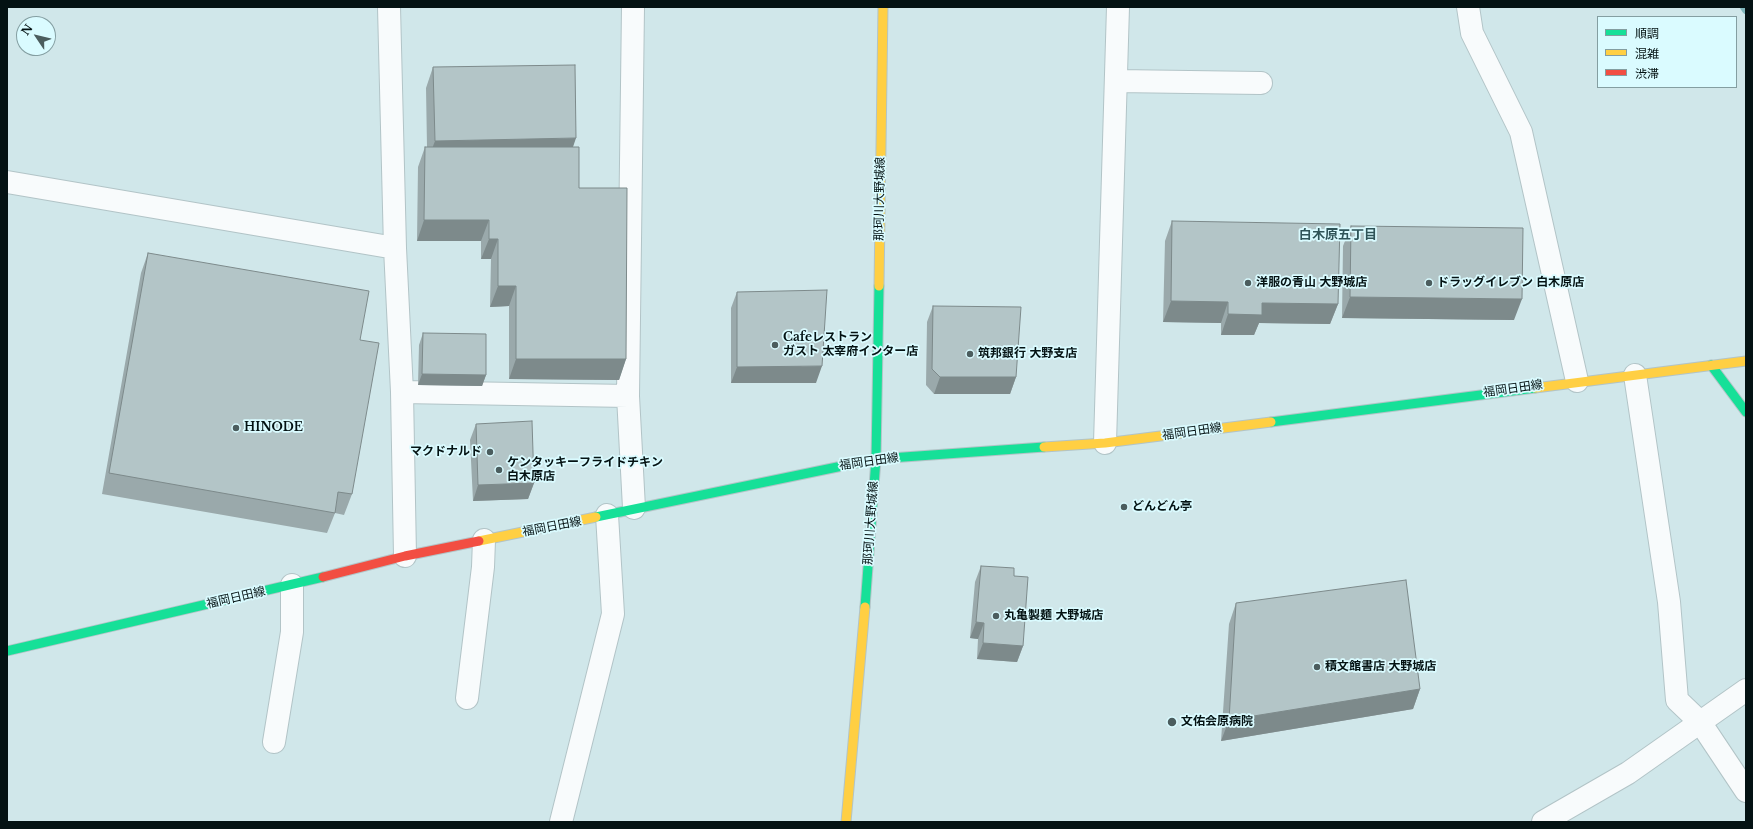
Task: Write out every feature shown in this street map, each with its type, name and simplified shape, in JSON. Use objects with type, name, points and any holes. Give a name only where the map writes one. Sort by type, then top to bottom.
[{"type":"main road","name":"那珂川大野城線","points":[[846,822],[861,663],[876,459],[883,7]]},
{"type":"main road","name":"福岡日田線","points":[[7,651],[292,585],[405,556],[876,459],[1105,443],[1746,360]]},
{"type":"main road","points":[[1711,365],[1746,412]]},
{"type":"street","points":[[389,7],[395,248],[402,392],[405,556]]},
{"type":"street","points":[[634,7],[628,396],[634,508]]},
{"type":"street","points":[[1105,443],[1117,81],[1118,7]]},
{"type":"street","points":[[1468,7],[1472,33],[1521,132],[1577,381]]},
{"type":"street","points":[[1117,81],[1261,83]]},
{"type":"street","points":[[7,182],[395,248]]},
{"type":"street","points":[[1635,375],[1669,602],[1677,700],[1700,722],[1746,791]]},
{"type":"street","points":[[402,392],[628,396]]},
{"type":"street","points":[[561,822],[613,614],[607,515]]},
{"type":"street","points":[[467,698],[483,567],[484,540]]},
{"type":"street","points":[[274,742],[292,632],[292,585]]},
{"type":"street","points":[[1543,822],[1628,773],[1746,690]]},
{"type":"building","points":[[575,65],[576,138],[435,141],[433,67]]},
{"type":"building","points":[[425,147],[579,147],[579,188],[627,188],[626,359],[516,359],[516,286],[498,286],[498,239],[489,239],[489,220],[424,220]]},
{"type":"building","name":"洋服の青山 大野城店","points":[[1172,221],[1340,224],[1338,304],[1262,303],[1262,315],[1228,314],[1228,302],[1171,301]]},
{"type":"building","name":"ドラッグイレブン 白木原店","points":[[1351,226],[1523,228],[1522,299],[1350,297]]},
{"type":"building","name":"HINODE","points":[[148,253],[369,291],[360,340],[379,343],[352,494],[338,492],[335,513],[109,473]]},
{"type":"building","name":"Cafeレストラン ガスト 太宰府インター店","points":[[827,290],[822,366],[737,367],[737,292]]},
{"type":"building","name":"筑邦銀行 大野支店","points":[[933,306],[1021,307],[1016,377],[940,377],[932,369]]},
{"type":"building","points":[[423,333],[486,334],[486,375],[422,374]]},
{"type":"building","name":"ケンタッキーフライドチキン 白木原店","points":[[532,421],[534,483],[478,485],[476,424]]},
{"type":"building","name":"丸亀製麺 大野城店","points":[[981,566],[1014,568],[1014,576],[1028,577],[1023,646],[983,643],[984,623],[976,622]]},
{"type":"building","name":"積文館書店 大野城店","points":[[1406,580],[1420,689],[1229,720],[1236,603]]},
{"type":"traffic: fast","points":[[865,607],[876,459],[879,286]]},
{"type":"traffic: fast","points":[[1711,365],[1746,412]]},
{"type":"traffic: fast","points":[[1271,422],[1535,388]]},
{"type":"traffic: fast","points":[[596,517],[876,459],[1044,447]]},
{"type":"traffic: fast","points":[[7,651],[323,577]]},
{"type":"traffic: slow","points":[[879,286],[883,7]]},
{"type":"traffic: slow","points":[[1535,388],[1746,361]]},
{"type":"traffic: slow","points":[[1044,447],[1105,443],[1271,422]]},
{"type":"traffic: slow","points":[[479,541],[596,517]]},
{"type":"traffic: slow","points":[[846,822],[865,607]]},
{"type":"traffic: jam","points":[[323,577],[405,556],[479,541]]},
{"type":"place","name":"洋服の青山 大野城店","points":[[1248,283]]},
{"type":"place","name":"ドラッグイレブン 白木原店","points":[[1429,283]]},
{"type":"place","name":"Cafeレストラン ガスト 太宰府インター店","points":[[775,345]]},
{"type":"place","name":"筑邦銀行 大野支店","points":[[970,354]]},
{"type":"place","name":"HINODE","points":[[236,428]]},
{"type":"place","name":"マクドナルド","points":[[490,452]]},
{"type":"place","name":"ケンタッキーフライドチキン 白木原店","points":[[499,470]]},
{"type":"place","name":"どんどん亭","points":[[1124,507]]},
{"type":"place","name":"丸亀製麺 大野城店","points":[[996,616]]},
{"type":"place","name":"積文館書店 大野城店","points":[[1317,667]]},
{"type":"place","name":"文佑会原病院","points":[[1172,722]]},
{"type":"district","name":"白木原五丁目","points":[[1338,235]]}]
